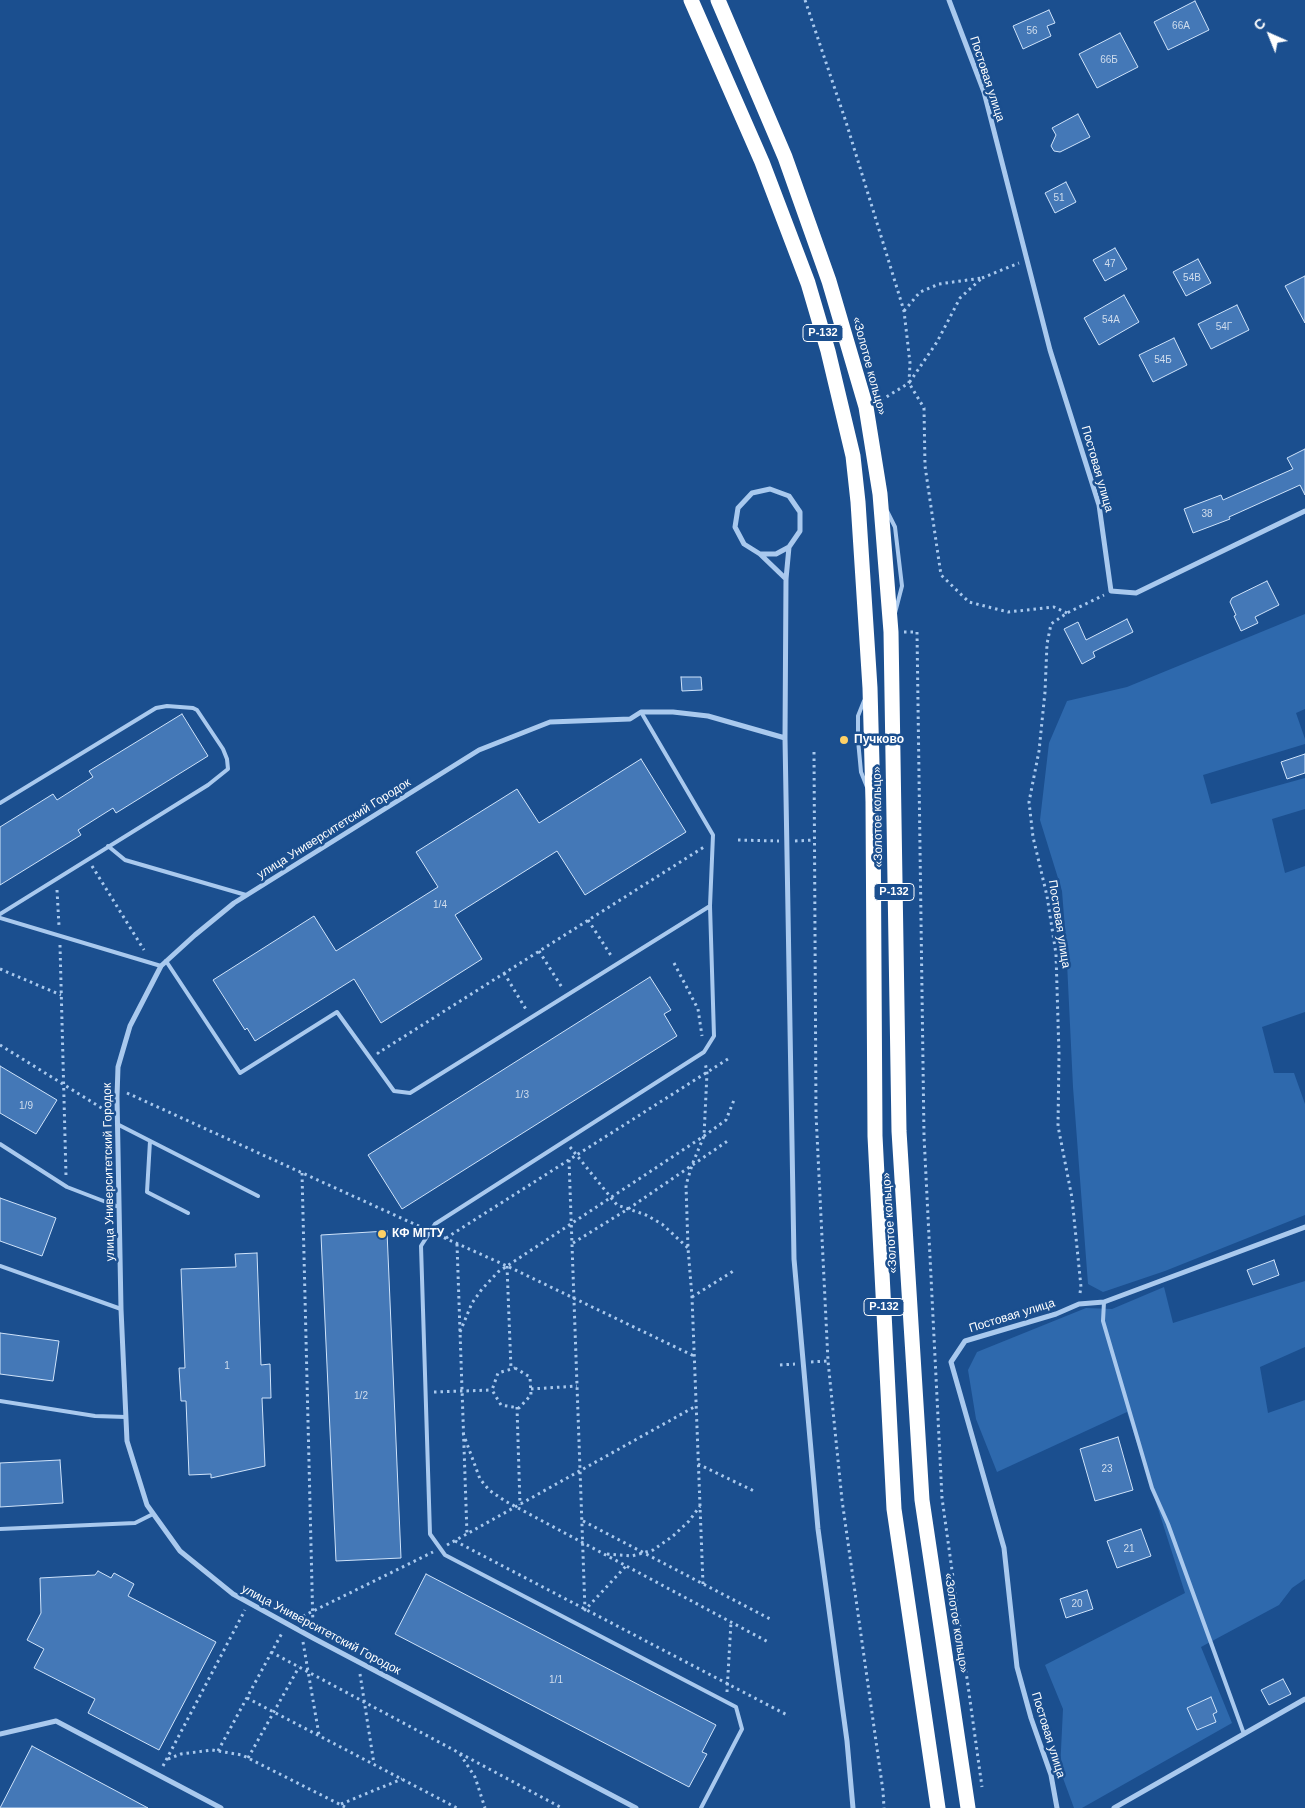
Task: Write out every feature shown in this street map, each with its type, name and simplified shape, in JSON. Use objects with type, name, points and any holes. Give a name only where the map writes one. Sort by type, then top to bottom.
[{"type":"highway","name":"«Золотое кольцо»","points":[[690,0],[762,162],[808,283],[828,350],[853,456],[858,502],[870,688],[873,802],[875,1136],[894,1509],[938,1808]]},
{"type":"highway","name":"«Золотое кольцо»","points":[[718,0],[785,157],[830,281],[866,408],[880,494],[896,632],[899,1131],[922,1500],[968,1808]]},
{"type":"street","name":"Постовая улица","points":[[949,0],[984,92],[1050,350],[1099,505],[1112,591]]},
{"type":"street","points":[[786,579],[760,554],[744,544],[735,527],[738,508],[752,493],[770,489],[789,496],[800,512],[800,531],[789,548],[786,579],[785,738],[794,1259],[818,1529],[847,1741],[853,1808]]},
{"type":"street","points":[[1112,591],[1136,592],[1305,511]]},
{"type":"street","points":[[760,554],[776,554],[789,548]]},
{"type":"street","name":"улица Университетский Городок","points":[[636,1808],[233,1594],[180,1550],[153,1514],[147,1504],[128,1441],[126,1417],[121,1309],[117,1124],[118,1067],[130,1026],[161,966],[195,935],[246,895],[479,750],[550,722],[630,719],[641,712],[673,712],[708,716],[785,738]]},
{"type":"street","points":[[1079,1304],[1104,1302],[1305,1226]]},
{"type":"street","name":"Постовая улица","points":[[1057,1808],[1051,1775],[1031,1718],[1017,1667],[1004,1548],[951,1362],[965,1341],[1056,1314],[1079,1304]]},
{"type":"street","points":[[1114,1808],[1305,1699]]},
{"type":"street","points":[[0,1734],[56,1721],[220,1808]]},
{"type":"lane","points":[[0,803],[156,708],[178,706],[197,710],[223,749],[227,759],[228,769],[208,785],[0,914]]},
{"type":"lane","points":[[641,712],[713,835],[710,906],[714,1036],[704,1052],[435,1224],[421,1246],[430,1534],[445,1554],[736,1707],[742,1729],[701,1808]]},
{"type":"lane","points":[[108,846],[125,860],[246,895]]},
{"type":"lane","points":[[166,961],[240,1073],[337,1012],[394,1091],[410,1093],[710,906]]},
{"type":"lane","points":[[0,918],[161,966]]},
{"type":"lane","points":[[117,1124],[258,1196]]},
{"type":"lane","points":[[150,1141],[147,1192],[188,1213]]},
{"type":"lane","points":[[0,1144],[67,1187],[119,1207]]},
{"type":"lane","points":[[0,1266],[121,1309]]},
{"type":"lane","points":[[1104,1302],[1103,1321],[1152,1488],[1168,1524],[1244,1734]]},
{"type":"lane","points":[[0,1401],[95,1416],[126,1417]]},
{"type":"lane","points":[[0,1529],[136,1522],[153,1514]]},
{"type":"path","points":[[805,0],[846,122],[904,311],[910,363],[909,382],[924,408],[925,466],[941,575],[969,602],[1008,612],[1054,607],[1067,614]]},
{"type":"path","points":[[904,311],[920,292],[926,289],[939,284],[982,278],[1027,260]]},
{"type":"path","points":[[883,399],[909,382],[937,342],[960,298],[982,278]]},
{"type":"path","name":"Постовая улица","points":[[1079,1304],[1081,1287],[1072,1198],[1058,1126],[1059,1054],[1056,954],[1047,896],[1032,837],[1029,802],[1039,751],[1045,692],[1047,644],[1052,624],[1067,614],[1112,591]]},
{"type":"path","points":[[896,632],[917,632],[924,1136],[942,1498],[983,1790]]},
{"type":"path","points":[[814,752],[816,1114],[828,1361],[842,1500],[882,1781],[884,1808]]},
{"type":"path","points":[[383,1060],[378,1053],[713,842]]},
{"type":"path","points":[[88,859],[152,964]]},
{"type":"path","points":[[57,878],[67,1187]]},
{"type":"path","points":[[588,920],[612,957]]},
{"type":"path","points":[[539,951],[563,989]]},
{"type":"path","points":[[604,963],[620,952]]},
{"type":"path","points":[[674,963],[698,1009],[707,1073],[704,1136],[686,1184],[703,1584]]},
{"type":"path","points":[[0,968],[61,996]]},
{"type":"path","points":[[504,973],[527,1011]]},
{"type":"path","points":[[556,993],[571,984]]},
{"type":"path","points":[[519,1016],[534,1006]]},
{"type":"path","points":[[0,1045],[117,1117]]},
{"type":"path","points":[[445,1238],[732,1057]]},
{"type":"path","points":[[117,1088],[507,1266],[694,1356]]},
{"type":"path","points":[[460,1332],[472,1303],[498,1272],[612,1198],[726,1120],[734,1100]]},
{"type":"path","points":[[565,1140],[617,1205],[646,1215],[662,1224],[688,1248]]},
{"type":"path","points":[[572,1244],[628,1209],[728,1140]]},
{"type":"path","points":[[569,1160],[585,1610]]},
{"type":"path","points":[[302,1173],[313,1638]]},
{"type":"path","points":[[457,1244],[467,1534]]},
{"type":"path","points":[[507,1266],[511,1369]]},
{"type":"path","points":[[692,1297],[735,1270]]},
{"type":"path","points":[[515,1368],[530,1377],[531,1395],[519,1408],[501,1405],[492,1390],[498,1373],[515,1368]]},
{"type":"path","points":[[531,1389],[577,1386]]},
{"type":"path","points":[[425,1392],[492,1390]]},
{"type":"path","points":[[218,1751],[287,1624],[454,1541],[696,1406]]},
{"type":"path","points":[[517,1407],[520,1504]]},
{"type":"path","points":[[463,1433],[480,1479],[489,1490],[516,1507],[770,1643]]},
{"type":"path","points":[[698,1464],[756,1492]]},
{"type":"path","points":[[604,1554],[632,1556],[653,1550],[673,1536],[689,1521],[700,1506]]},
{"type":"path","points":[[582,1521],[772,1620]]},
{"type":"path","points":[[454,1541],[788,1716]]},
{"type":"path","points":[[585,1610],[626,1566]]},
{"type":"path","points":[[158,1775],[249,1603]]},
{"type":"path","points":[[726,1702],[731,1622]]},
{"type":"path","points":[[301,1631],[319,1736]]},
{"type":"path","points":[[271,1652],[562,1808]]},
{"type":"path","points":[[358,1662],[374,1765]]},
{"type":"path","points":[[248,1758],[299,1667]]},
{"type":"path","points":[[247,1698],[457,1808]]},
{"type":"path","points":[[167,1759],[196,1751],[227,1751],[248,1758],[347,1808]]},
{"type":"path","points":[[458,1752],[475,1777],[484,1808]]},
{"type":"path","points":[[340,1805],[402,1779]]},
{"type":"shaded area","points":[[1305,614],[1305,709],[1296,713],[1305,744],[1203,775],[1211,804],[1305,778],[1305,809],[1272,819],[1285,873],[1305,866],[1305,1012],[1262,1027],[1274,1073],[1294,1073],[1305,1104],[1305,1215],[1165,1271],[1103,1292],[1088,1284],[1073,1087],[1062,891],[1040,820],[1049,743],[1067,701],[1127,687]]},
{"type":"shaded area","points":[[1305,1281],[1305,1347],[1260,1367],[1268,1413],[1305,1400],[1305,1579],[1292,1588],[1279,1605],[1201,1647],[1232,1723],[1082,1808],[1074,1808],[1060,1770],[1063,1709],[1045,1665],[1185,1593],[1127,1412],[997,1472],[976,1419],[968,1370],[977,1352],[1086,1308],[1112,1309],[1164,1287],[1173,1323]]},
{"type":"building","points":[[1195,1],[1209,30],[1168,50],[1154,22]]},
{"type":"building","points":[[1049,10],[1055,23],[1047,26],[1051,36],[1023,49],[1013,26]]},
{"type":"building","points":[[1120,33],[1138,67],[1097,88],[1079,54]]},
{"type":"building","points":[[1078,114],[1090,137],[1060,152],[1054,151],[1051,146],[1056,135],[1052,128]]},
{"type":"building","points":[[1066,182],[1076,202],[1055,213],[1045,193]]},
{"type":"building","points":[[1115,248],[1127,269],[1105,281],[1093,260]]},
{"type":"building","points":[[1198,259],[1211,283],[1186,296],[1173,272]]},
{"type":"building","points":[[1305,276],[1305,323],[1285,286]]},
{"type":"building","points":[[1124,295],[1139,322],[1099,345],[1084,318]]},
{"type":"building","points":[[1237,305],[1249,330],[1211,349],[1198,324]]},
{"type":"building","points":[[1174,338],[1187,365],[1153,382],[1139,355]]},
{"type":"building","points":[[1305,449],[1305,495],[1300,485],[1229,517],[1230,519],[1193,533],[1184,509],[1221,495],[1223,500],[1293,469],[1287,458]]},
{"type":"building","points":[[1267,581],[1279,605],[1255,617],[1258,623],[1241,631],[1230,602],[1232,598]]},
{"type":"building","points":[[1127,619],[1133,632],[1093,652],[1095,657],[1082,664],[1064,629],[1078,622],[1086,640]]},
{"type":"building","points":[[681,677],[701,677],[702,690],[682,691]]},
{"type":"building","points":[[182,714],[208,756],[116,813],[113,808],[78,830],[81,835],[0,885],[0,827],[53,794],[57,800],[93,777],[89,771]]},
{"type":"building","points":[[1305,754],[1305,773],[1287,779],[1281,762]]},
{"type":"building","points":[[641,759],[686,832],[585,895],[557,851],[455,915],[482,959],[381,1023],[354,979],[255,1041],[247,1028],[245,1030],[213,980],[314,916],[336,951],[438,887],[416,852],[517,789],[539,823]]},
{"type":"building","points":[[650,977],[671,1010],[664,1014],[677,1036],[402,1209],[368,1155]]},
{"type":"building","points":[[0,1066],[57,1100],[36,1134],[0,1113]]},
{"type":"building","points":[[0,1198],[56,1218],[42,1256],[0,1241]]},
{"type":"building","points":[[387,1231],[401,1558],[336,1561],[321,1235]]},
{"type":"building","points":[[257,1253],[261,1365],[270,1364],[271,1398],[262,1398],[265,1466],[211,1478],[211,1474],[189,1475],[186,1401],[181,1401],[179,1368],[185,1368],[181,1269],[236,1267],[235,1254]]},
{"type":"building","points":[[1274,1260],[1279,1275],[1253,1285],[1247,1270]]},
{"type":"building","points":[[0,1333],[59,1341],[53,1381],[0,1374]]},
{"type":"building","points":[[1118,1437],[1133,1490],[1095,1501],[1080,1449]]},
{"type":"building","points":[[60,1460],[63,1503],[0,1507],[0,1463]]},
{"type":"building","points":[[1141,1529],[1151,1556],[1117,1568],[1107,1541]]},
{"type":"building","points":[[98,1571],[111,1578],[114,1573],[134,1584],[128,1596],[216,1642],[159,1750],[88,1713],[95,1699],[34,1668],[44,1649],[27,1640],[41,1613],[40,1578],[95,1575]]},
{"type":"building","points":[[426,1574],[716,1725],[702,1752],[707,1754],[689,1787],[395,1634]]},
{"type":"building","points":[[1087,1590],[1093,1609],[1066,1618],[1060,1599]]},
{"type":"building","points":[[1283,1679],[1291,1694],[1269,1705],[1261,1690]]},
{"type":"building","points":[[1211,1697],[1217,1712],[1213,1714],[1216,1722],[1197,1730],[1187,1708]]},
{"type":"building","points":[[32,1746],[148,1808],[0,1808]]},
{"type":"place","name":"Пучково","points":[[844,740]]},
{"type":"place","name":"КФ МГТУ","points":[[382,1234]]}]
